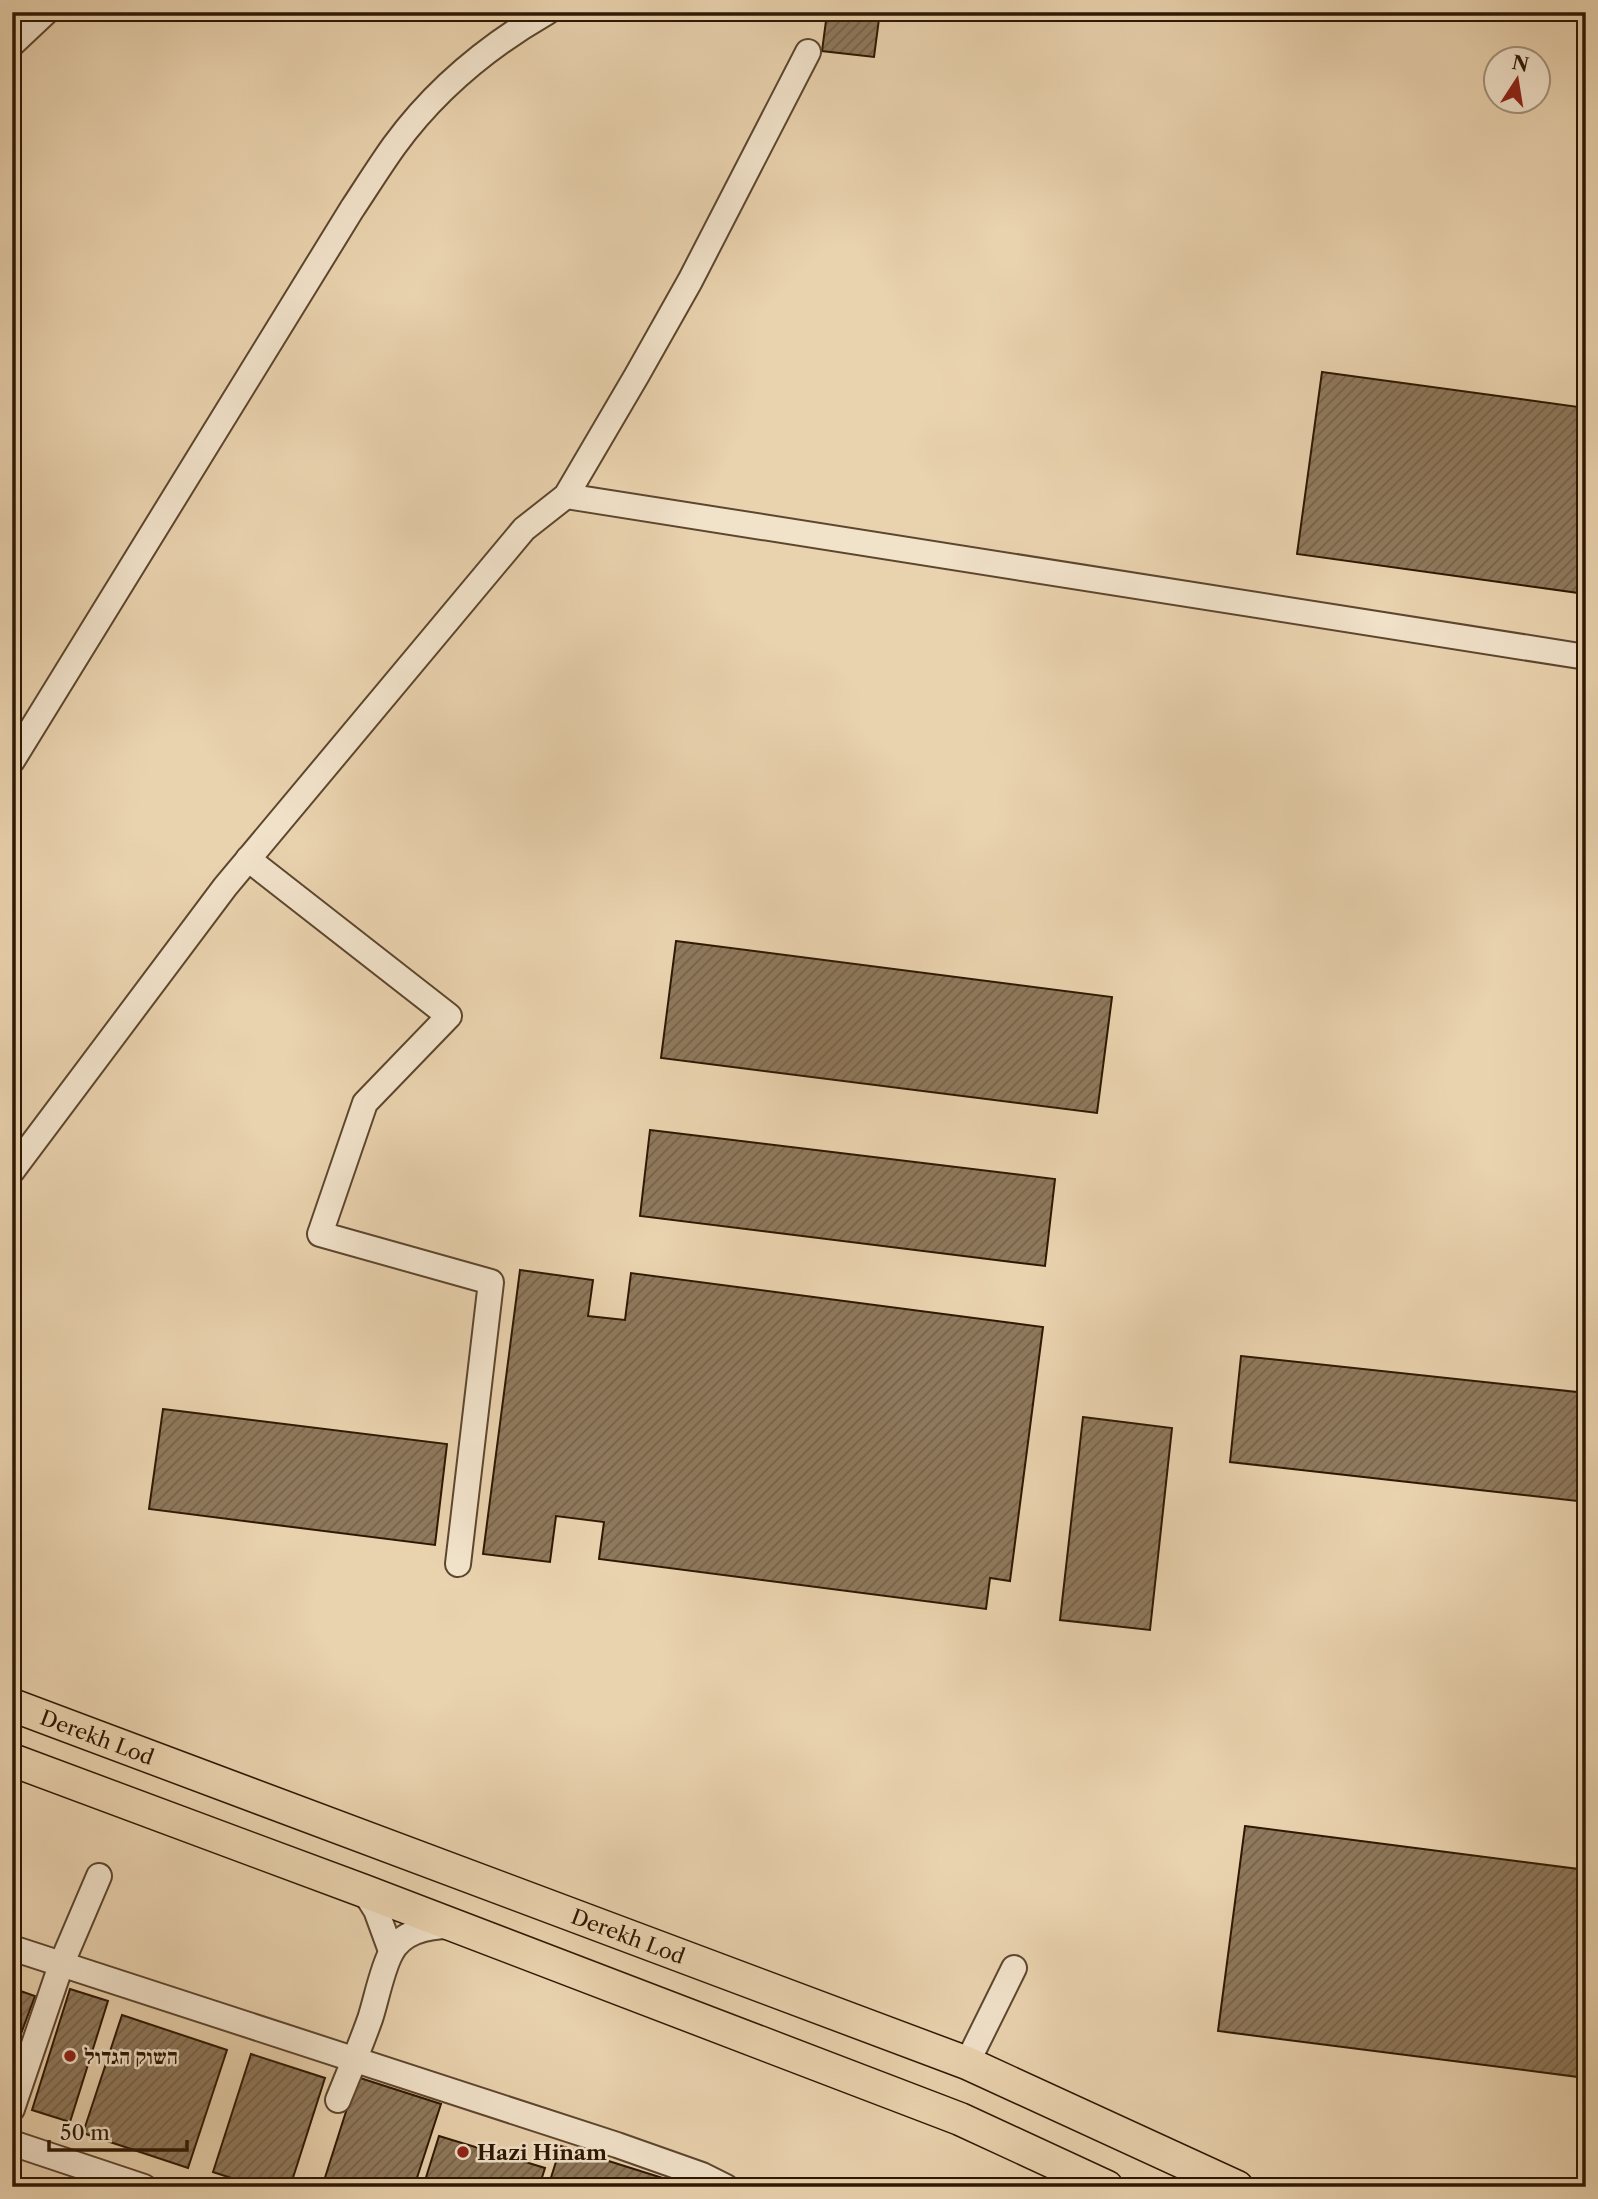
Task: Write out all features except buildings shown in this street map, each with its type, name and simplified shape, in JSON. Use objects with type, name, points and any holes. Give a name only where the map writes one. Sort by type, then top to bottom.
[{"type":"main road","name":"Derekh Lod","points":[[12,1705],[967,2063],[1237,2187]]},
{"type":"main road","points":[[12,1760],[364,1891],[960,2119],[1107,2187]]},
{"type":"street","points":[[12,44],[46,12]]},
{"type":"street","points":[[12,761],[352,209],[395,145],[440,92],[476,60],[547,12]]},
{"type":"street","points":[[12,1171],[225,887],[524,529],[566,496],[690,281],[808,52]]},
{"type":"street","points":[[566,496],[1586,657]]},
{"type":"street","points":[[248,859],[449,1016],[365,1103],[320,1234],[491,1282],[458,1564]]},
{"type":"street","points":[[12,2109],[61,1965],[99,1876]]},
{"type":"street","points":[[364,1891],[376,1910],[391,1951]]},
{"type":"street","points":[[338,2100],[369,2021],[391,1951],[420,1929],[454,1926]]},
{"type":"street","points":[[12,1948],[617,2145],[702,2175],[726,2187]]},
{"type":"street","points":[[967,2063],[1014,1968]]},
{"type":"street","points":[[12,2143],[117,2182],[144,2187]]},
{"type":"place","name":"השוק הגדול","points":[[70,2056]]},
{"type":"place","name":"Hazi Hinam","points":[[463,2152]]}]
